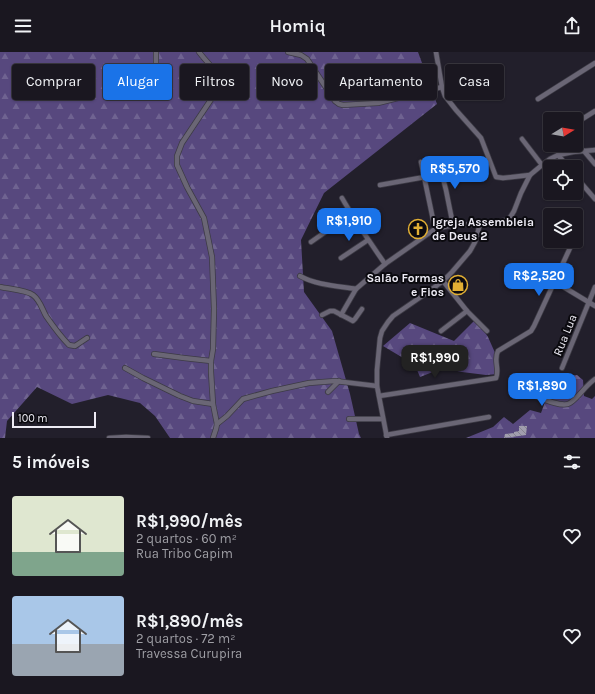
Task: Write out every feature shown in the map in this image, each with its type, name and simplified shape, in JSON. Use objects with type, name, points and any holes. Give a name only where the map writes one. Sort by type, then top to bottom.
[{"type":"street","points":[[156,52],[156,64]]},
{"type":"street","points":[[199,52],[211,65],[217,75],[218,82],[214,95],[182,143],[176,160],[187,187],[204,218],[213,270],[214,309],[213,349],[211,361],[213,404],[217,424],[213,438]]},
{"type":"street","points":[[288,52],[301,55],[307,59],[335,101],[343,105],[378,103],[442,87]]},
{"type":"street","points":[[436,52],[445,96],[481,138],[496,177],[503,178],[530,174]]},
{"type":"street","points":[[538,99],[595,63]]},
{"type":"street","points":[[583,119],[595,111]]},
{"type":"street","points":[[522,139],[542,165]]},
{"type":"street","points":[[341,315],[356,289],[385,264],[435,229],[508,220],[512,216],[530,174],[550,159],[558,156],[573,152],[595,150]]},
{"type":"street","points":[[584,151],[595,164]]},
{"type":"street","points":[[558,156],[562,160]]},
{"type":"street","points":[[438,159],[448,200],[452,226]]},
{"type":"street","points":[[421,162],[435,229]]},
{"type":"street","points":[[380,186],[442,175]]},
{"type":"street","points":[[583,185],[595,199]]},
{"type":"street","points":[[342,198],[385,264]]},
{"type":"street","points":[[311,242],[351,214]]},
{"type":"street","points":[[480,224],[475,242],[470,251],[452,272],[443,281],[398,312],[388,322],[382,331],[380,338],[376,370],[377,386],[387,437],[489,417]]},
{"type":"street","points":[[340,258],[368,240]]},
{"type":"street","points":[[379,396],[496,378],[496,353],[531,331],[555,282],[569,248]]},
{"type":"street","points":[[537,270],[595,306]]},
{"type":"street","points":[[300,276],[313,281],[356,289]]},
{"type":"street","points":[[443,281],[467,311],[487,331]]},
{"type":"street","points":[[0,287],[34,295],[55,329],[69,345],[75,346],[87,338]]},
{"type":"street","name":"Rua Lua","points":[[562,368],[595,287]]},
{"type":"street","points":[[322,315],[333,311],[354,320],[362,309]]},
{"type":"street","points":[[441,331],[467,311]]},
{"type":"street","points":[[154,354],[211,361]]},
{"type":"street","points":[[125,368],[180,396],[193,401],[213,404]]},
{"type":"street","points":[[512,390],[528,393],[556,404],[565,405],[570,404],[590,382],[595,379]]},
{"type":"street","points":[[217,424],[243,399],[272,391],[310,383],[339,381],[377,386]]},
{"type":"street","points":[[328,392],[339,381]]},
{"type":"street","points":[[349,419],[383,419]]},
{"type":"street","points":[[109,438],[148,438]]},
{"type":"green space","points":[[0,52],[418,52],[422,64],[325,64],[325,100],[436,100],[437,104],[324,193],[301,240],[304,292],[332,331],[361,438],[170,438],[155,416],[140,403],[108,395],[72,404],[37,387],[7,421],[5,438],[0,438]]},
{"type":"green space","points":[[476,319],[488,337],[496,355],[498,374],[486,375],[443,368],[420,377],[415,365],[383,346],[410,323],[454,341]]},
{"type":"green space","points":[[550,373],[564,377],[577,375],[583,380],[584,396],[592,399],[595,396],[595,438],[466,438],[493,427],[504,417],[513,424],[530,410],[541,413],[545,402],[545,381]]},
{"type":"building","points":[[519,426],[527,426],[526,435],[504,438],[505,434],[519,431]]},
{"type":"place","name":"Igreja Assembleia de Deus 2","points":[[418,229]]},
{"type":"place","name":"Salão Formas e Fios","points":[[458,285]]}]
